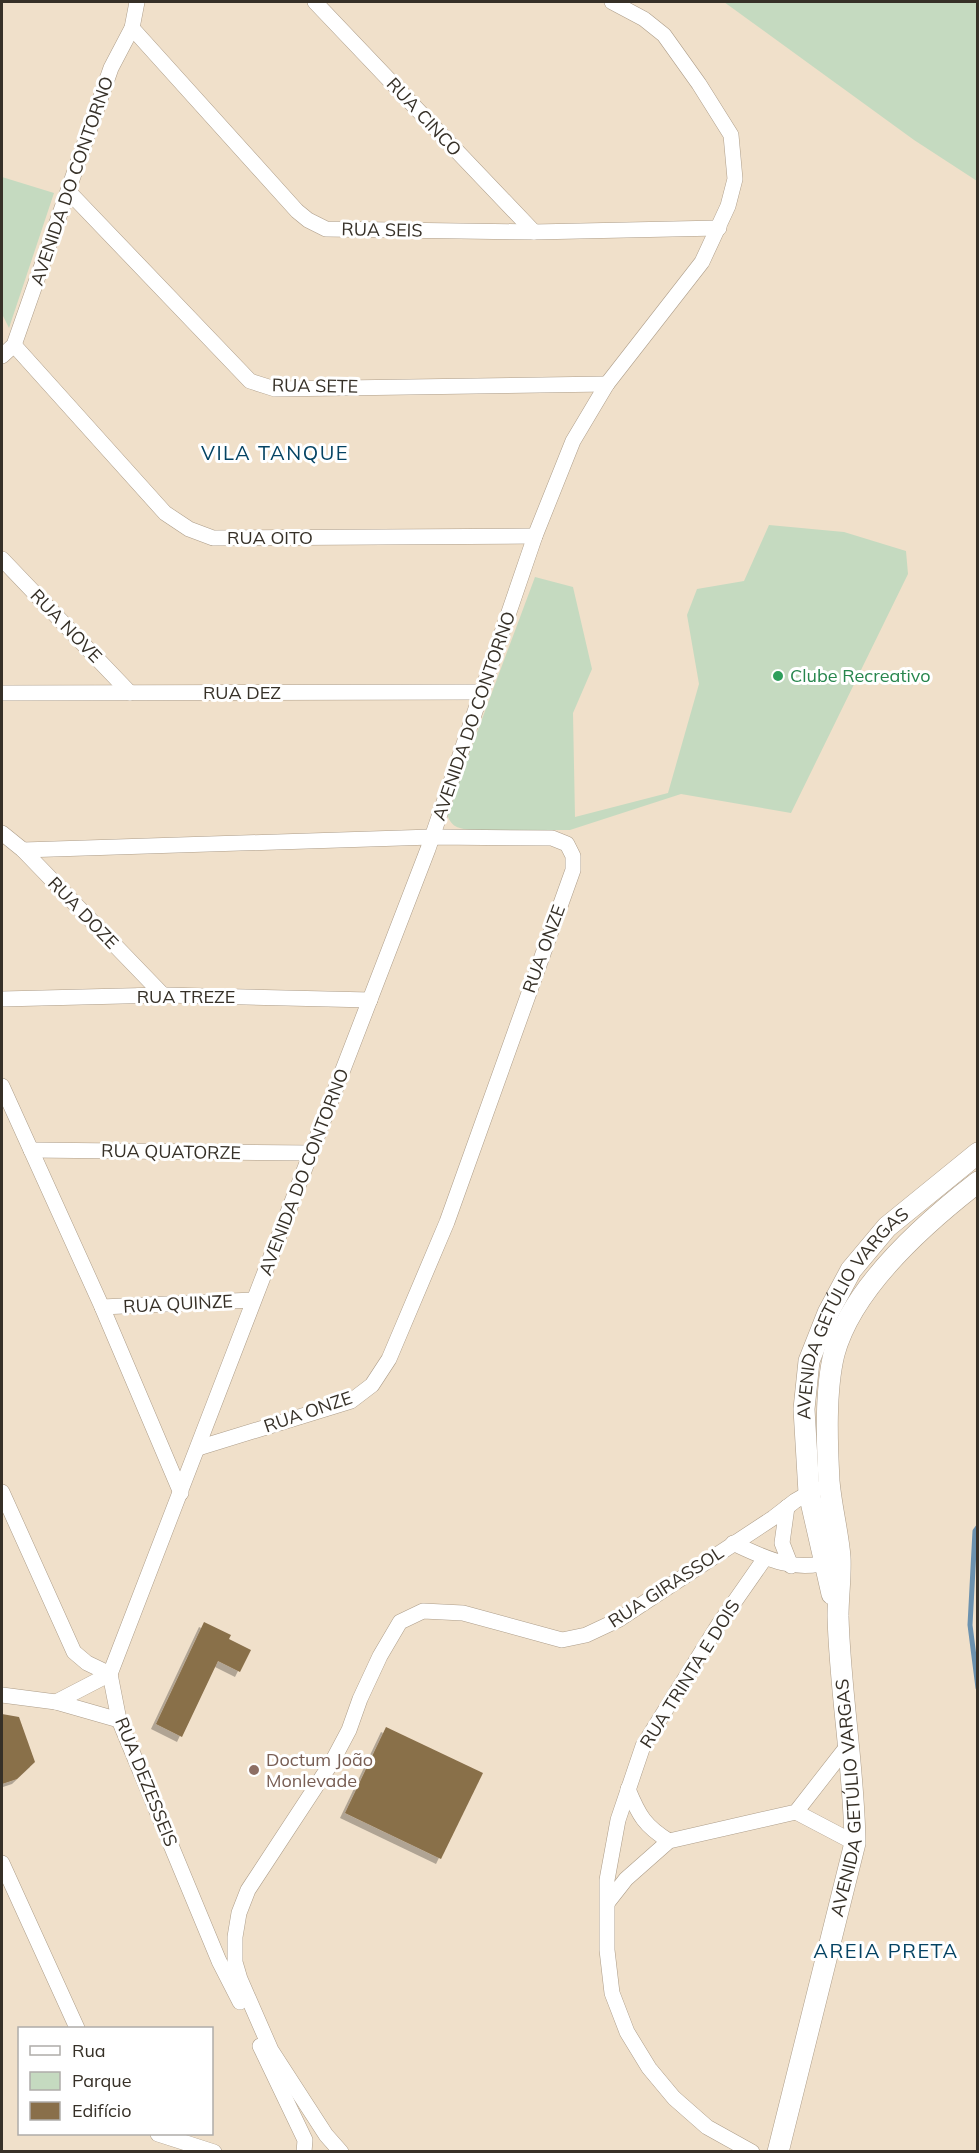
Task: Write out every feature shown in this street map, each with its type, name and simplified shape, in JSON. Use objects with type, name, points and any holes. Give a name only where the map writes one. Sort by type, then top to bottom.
[{"type":"main road","name":"AVENIDA GETÚLIO VARGAS","points":[[832,1561],[809,1493],[804,1409],[809,1361],[828,1313],[851,1270],[887,1227],[978,1153]]},
{"type":"main road","name":"AVENIDA GETÚLIO VARGAS","points":[[778,2151],[855,1843],[854,1798],[832,1561],[828,1392],[834,1353],[850,1317],[876,1278],[905,1244],[954,1200],[978,1182]]},
{"type":"main road","points":[[940,1183],[954,1200]]},
{"type":"street","name":"AVENIDA DO CONTORNO","points":[[5,352],[69,192],[111,68],[132,28],[137,2]]},
{"type":"street","name":"RUA CINCO","points":[[315,2],[534,232]]},
{"type":"street","name":"AVENIDA DO CONTORNO","points":[[110,1674],[432,837],[535,536],[573,441],[607,384],[702,262],[728,206],[735,179],[731,135],[699,84],[664,35],[644,19],[612,2]]},
{"type":"street","name":"RUA SEIS","points":[[132,28],[297,211],[308,220],[326,229],[534,232],[719,228]]},
{"type":"street","name":"RUA SETE","points":[[69,192],[250,381],[275,389],[607,384]]},
{"type":"street","name":"RUA OITO","points":[[5,352],[165,513],[189,529],[213,538],[535,536]]},
{"type":"street","name":"RUA NOVE","points":[[2,559],[130,693]]},
{"type":"street","name":"RUA DEZ","points":[[2,693],[482,692]]},
{"type":"street","name":"RUA DOZE","points":[[2,833],[22,850],[163,995]]},
{"type":"street","name":"RUA ONZE","points":[[22,850],[432,837],[552,838],[567,844],[573,856],[573,870],[447,1222],[389,1359],[372,1385],[351,1401],[198,1448]]},
{"type":"street","name":"RUA TREZE","points":[[2,999],[163,995],[370,1000]]},
{"type":"street","points":[[2,1086],[102,1307],[181,1493]]},
{"type":"street","name":"RUA QUATORZE","points":[[32,1150],[311,1154]]},
{"type":"street","name":"RUA QUINZE","points":[[102,1307],[253,1300]]},
{"type":"street","name":"RUA GIRASSOL","points":[[267,2051],[235,1962],[238,1913],[260,1870],[332,1762],[349,1730],[360,1699],[380,1656],[400,1622],[423,1611],[464,1613],[562,1640],[586,1635],[618,1620],[829,1482]]},
{"type":"street","points":[[2,1492],[75,1652],[87,1663],[110,1674]]},
{"type":"street","points":[[787,1508],[782,1544],[791,1566]]},
{"type":"street","name":"RUA GIRASSOL","points":[[734,1543],[765,1558],[791,1566],[815,1566],[832,1561]]},
{"type":"street","name":"RUA TRINTA E DOIS","points":[[752,2151],[707,2127],[674,2098],[649,2068],[627,2032],[612,1993],[607,1950],[607,1880],[618,1820],[643,1746],[719,1624],[765,1558]]},
{"type":"street","points":[[56,1702],[110,1674]]},
{"type":"street","name":"RUA DEZESSEIS","points":[[110,1674],[119,1720],[219,1961],[267,2051]]},
{"type":"street","points":[[2,1695],[56,1702],[119,1720]]},
{"type":"street","points":[[608,1902],[626,1879],[669,1842],[796,1812],[849,1744]]},
{"type":"street","points":[[628,1789],[639,1815],[656,1833],[669,1842]]},
{"type":"street","points":[[796,1812],[855,1843]]},
{"type":"street","points":[[2,1863],[77,2027]]},
{"type":"street","points":[[267,2051],[305,2146]]},
{"type":"street","points":[[267,2051],[326,2135],[341,2151]]},
{"type":"street","points":[[164,2135],[214,2151]]},
{"type":"green space","points":[[724,2],[977,2],[977,181],[914,140]]},
{"type":"green space","points":[[2,177],[54,193],[9,328],[2,314]]},
{"type":"green space","name":"Clube Recreativo","points":[[769,525],[844,532],[906,551],[908,574],[791,813],[681,794],[570,830],[469,830],[452,824],[447,813],[535,577],[573,587],[592,669],[573,713],[575,817],[668,793],[699,684],[687,615],[697,589],[744,581]]},
{"type":"building","points":[[204,1622],[231,1635],[229,1639],[251,1650],[240,1672],[218,1661],[182,1737],[156,1724]]},
{"type":"building","points":[[2,1714],[19,1717],[35,1762],[17,1779],[2,1784]]},
{"type":"building","points":[[386,1727],[483,1773],[441,1859],[345,1813]]},
{"type":"waterway","points":[[978,1527],[975,1531],[970,1625],[978,1688]]},
{"type":"place","name":"Clube Recreativo","points":[[778,676]]},
{"type":"place","name":"Doctum João Monlevade","points":[[254,1770]]},
{"type":"district","name":"VILA TANQUE","points":[[275,453]]},
{"type":"district","name":"AREIA PRETA","points":[[886,1951]]}]
